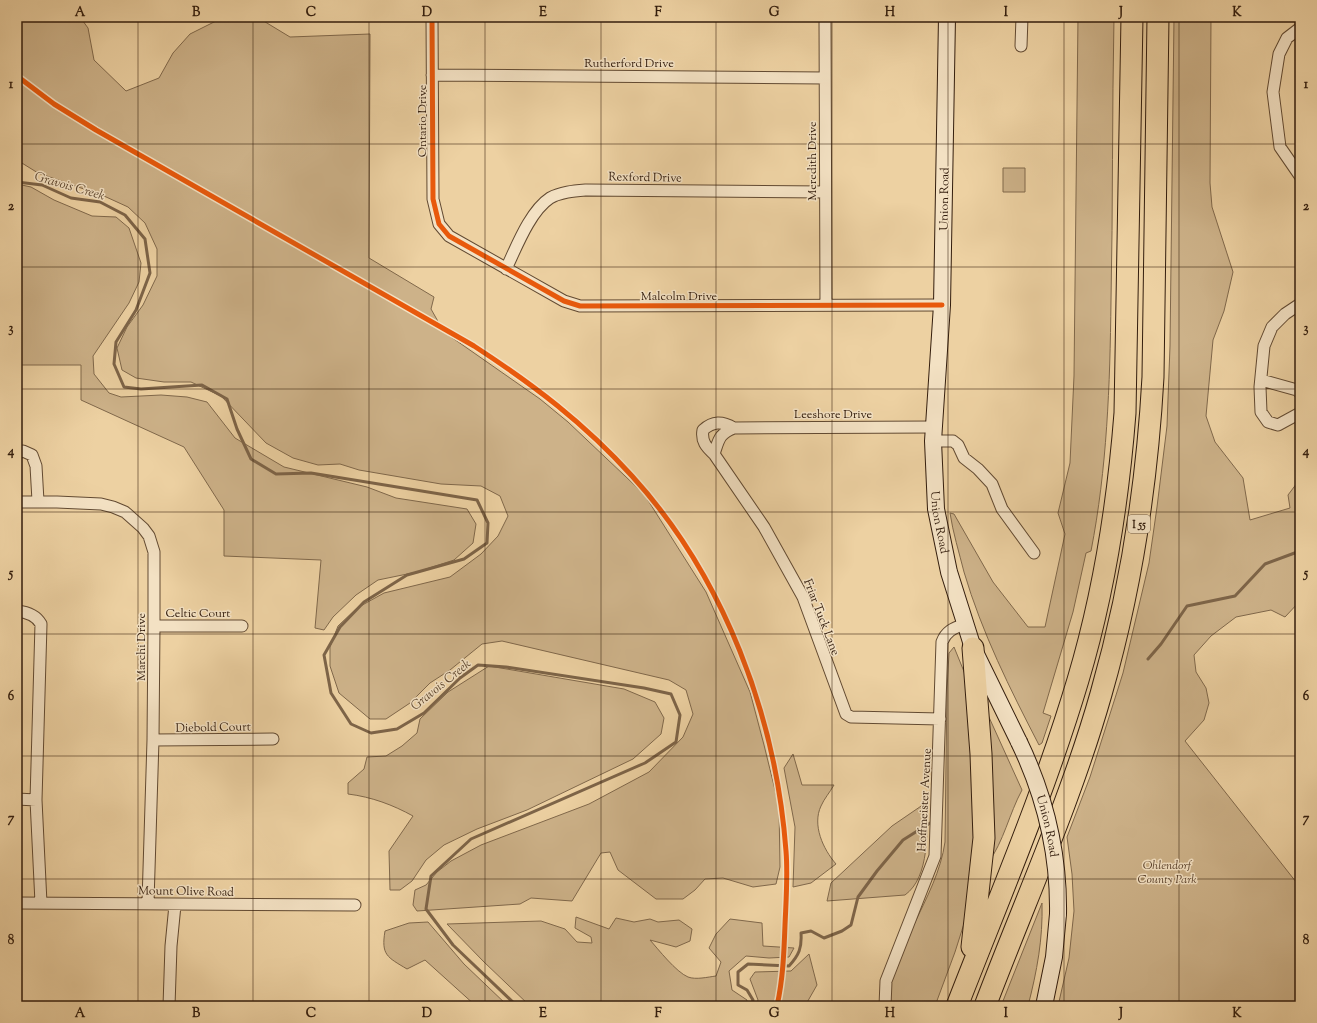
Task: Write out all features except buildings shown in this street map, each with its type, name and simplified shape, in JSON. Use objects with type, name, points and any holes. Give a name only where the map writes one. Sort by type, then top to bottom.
[{"type":"highway","name":"I 55","points":[[957,1006],[1063,729],[1093,626],[1112,529],[1120,468],[1127,360],[1132,17]]},
{"type":"highway","name":"I 55","points":[[985,1006],[1065,801],[1096,710],[1115,644],[1137,538],[1150,430],[1153,377],[1158,17]]},
{"type":"highway","points":[[967,980],[984,838],[981,747],[973,648]]},
{"type":"main road","name":"Union Road","points":[[947,17],[942,305],[933,434],[936,509],[944,551],[964,624],[973,648],[1019,742],[1036,781],[1049,822],[1057,881],[1058,914],[1054,957],[1044,1006]]},
{"type":"street","name":"Ontario Drive","points":[[432,17],[433,199],[439,224]]},
{"type":"street","name":"Meredith Drive","points":[[825,17],[826,306]]},
{"type":"street","points":[[1021,46],[1022,17]]},
{"type":"street","points":[[1300,28],[1287,38],[1279,54],[1273,92],[1280,147],[1300,176]]},
{"type":"street","name":"Rutherford Drive","points":[[432,75],[825,78]]},
{"type":"street","name":"Rexford Drive","points":[[506,269],[536,212],[550,198],[563,193],[586,190],[825,192]]},
{"type":"street","name":"Malcolm Drive","points":[[439,224],[449,236],[564,301],[580,306],[942,305]]},
{"type":"street","points":[[1300,304],[1285,314],[1272,327],[1264,346],[1261,380],[1261,412],[1268,422],[1278,425],[1300,413]]},
{"type":"street","points":[[1261,380],[1300,393]]},
{"type":"street","name":"Leeshore Drive","points":[[714,454],[705,444],[702,436],[703,430],[716,422],[727,424],[734,428],[933,434],[953,441],[958,445],[964,458],[978,469],[992,484],[1002,509],[1034,553]]},
{"type":"street","points":[[714,454],[719,438],[724,432],[734,428]]},
{"type":"street","points":[[17,453],[23,451],[32,455],[36,466],[38,501]]},
{"type":"street","name":"Friar Tuck Lane","points":[[714,454],[764,527],[803,596],[846,714],[851,717],[940,719]]},
{"type":"street","name":"Marchi Drive","points":[[17,502],[38,501],[87,503],[113,507],[125,512],[143,528],[149,536],[154,552],[154,626],[153,740],[148,902]]},
{"type":"street","points":[[17,611],[26,612],[38,618],[41,624],[36,800],[41,903]]},
{"type":"street","name":"Hoffmeister Avenue","points":[[885,1006],[886,981],[935,856],[942,642],[945,634],[951,629],[964,624]]},
{"type":"street","name":"Celtic Court","points":[[154,626],[242,626]]},
{"type":"street","name":"Diebold Court","points":[[153,740],[273,739]]},
{"type":"street","points":[[17,799],[36,800]]},
{"type":"street","name":"Mount Olive Road","points":[[17,903],[148,902],[175,904],[355,905]]},
{"type":"street","points":[[169,1006],[171,946],[175,904]]},
{"type":"green space","points":[[17,17],[80,17],[88,28],[94,60],[126,91],[159,78],[173,53],[190,34],[224,17],[257,17],[290,37],[370,34],[369,258],[434,297],[431,309],[444,332],[540,399],[568,422],[644,494],[706,592],[750,692],[779,806],[780,867],[776,884],[753,887],[723,878],[705,879],[695,890],[683,899],[656,899],[618,870],[610,852],[601,853],[572,901],[531,898],[520,904],[417,911],[413,905],[415,890],[426,885],[437,872],[451,861],[481,845],[589,804],[649,772],[683,737],[693,714],[686,690],[669,680],[502,641],[482,644],[450,670],[430,683],[410,703],[386,719],[370,719],[339,693],[330,666],[330,647],[338,626],[357,608],[384,593],[450,577],[481,554],[498,536],[508,516],[500,496],[481,486],[441,484],[359,470],[340,464],[318,465],[293,458],[266,443],[221,396],[191,382],[164,382],[136,378],[122,370],[117,348],[127,327],[143,305],[157,276],[157,249],[145,223],[128,207],[104,196],[38,173],[17,160]]},
{"type":"green space","points":[[1078,17],[1114,17],[1111,332],[1107,427],[1101,489],[1091,551],[1086,553],[1073,612],[1043,713],[1051,716],[1042,743],[1039,745],[1007,682],[979,617],[964,572],[950,513],[954,514],[993,582],[1028,627],[1045,627],[1065,534],[1058,513],[1070,463],[1074,376]]},
{"type":"green space","name":"Ohlendorf County Park","points":[[1174,17],[1211,17],[1210,183],[1212,207],[1233,272],[1224,311],[1213,340],[1206,416],[1215,442],[1243,478],[1250,520],[1290,508],[1288,495],[1300,479],[1300,601],[1285,617],[1271,610],[1236,617],[1211,636],[1194,655],[1196,672],[1206,688],[1209,703],[1204,720],[1185,741],[1300,887],[1300,1006],[1058,1006],[1069,958],[1074,911],[1072,874],[1067,837],[1090,777],[1123,673],[1149,563],[1167,426],[1170,346]]},
{"type":"green space","points":[[1003,168],[1025,168],[1025,192],[1003,192]]},
{"type":"green space","points":[[17,184],[31,187],[54,200],[92,216],[116,217],[129,228],[141,263],[139,282],[129,303],[93,356],[94,374],[109,393],[121,397],[161,395],[187,397],[207,402],[235,438],[284,467],[367,487],[396,498],[467,509],[476,524],[473,543],[454,560],[417,572],[378,580],[356,595],[333,617],[324,630],[315,628],[321,560],[224,556],[224,510],[184,447],[81,400],[81,365],[17,365]]},
{"type":"green space","points":[[954,647],[965,674],[978,813],[969,908],[935,1006],[888,1006],[890,985],[896,965],[933,884],[945,842],[947,690],[949,653]]},
{"type":"green space","points":[[489,666],[624,689],[655,702],[664,718],[661,734],[633,759],[527,810],[477,829],[444,845],[426,860],[412,881],[400,890],[390,890],[389,851],[413,816],[382,802],[348,794],[348,783],[364,769],[367,757],[386,756],[402,746],[417,733],[420,719],[448,692]]},
{"type":"green space","points":[[988,715],[1022,790],[994,855],[988,863]]},
{"type":"green space","points":[[793,754],[802,785],[834,785],[821,806],[818,829],[823,844],[836,864],[811,883],[793,887],[795,827],[784,768]]},
{"type":"green space","points":[[927,802],[927,839],[923,865],[919,877],[913,887],[905,895],[827,901],[831,883],[892,826]]},
{"type":"green space","points":[[1042,903],[1042,929],[1039,955],[1028,1006],[1001,1006]]},
{"type":"green space","points":[[576,917],[609,929],[616,918],[634,922],[650,919],[658,922],[679,920],[692,929],[690,941],[676,947],[650,940],[678,970],[691,978],[716,976],[721,962],[709,948],[716,934],[730,919],[762,923],[763,946],[794,948],[789,957],[769,958],[746,956],[729,971],[732,990],[747,1000],[746,1006],[530,1006],[447,924],[541,921],[565,929],[577,942],[592,943],[591,937],[575,928]]},
{"type":"green space","points":[[428,922],[464,964],[508,1006],[476,1006],[425,960],[407,969],[390,958],[384,945],[385,931],[409,923]]},
{"type":"green space","points":[[809,954],[817,985],[805,1006],[756,1006],[758,1000],[750,979],[755,972],[791,971]]},
{"type":"waterway","name":"Gravois Creek","points":[[17,182],[42,185],[71,198],[100,202],[125,215],[145,239],[150,273],[136,310],[116,342],[114,364],[124,387],[141,389],[202,385],[227,399],[237,429],[251,459],[276,474],[311,473],[477,500],[488,523],[487,543],[464,559],[407,575],[364,602],[340,627],[324,655],[331,693],[351,724],[371,733],[397,729],[424,713],[460,678],[478,665],[506,667],[644,688],[671,694],[680,715],[676,742],[645,763],[471,839],[431,876],[426,909],[453,945],[517,1006]]},
{"type":"waterway","points":[[1148,659],[1161,644],[1187,606],[1235,596],[1265,564],[1300,551]]},
{"type":"waterway","points":[[751,1006],[753,1000],[747,990],[738,985],[738,972],[748,964],[789,966],[799,951],[801,933],[811,931],[824,938],[842,931],[851,925],[858,897],[877,871],[903,840],[930,823]]},
{"type":"cycle path","points":[[432,17],[433,199],[439,224],[449,236],[564,301],[580,306],[942,305]]},
{"type":"cycle path","points":[[17,76],[54,104],[96,130],[474,346],[517,375],[558,406],[596,439],[632,476],[665,516],[693,558],[719,603],[740,651],[757,700],[771,750],[780,800],[787,869],[784,955],[781,986],[777,1006]]}]
